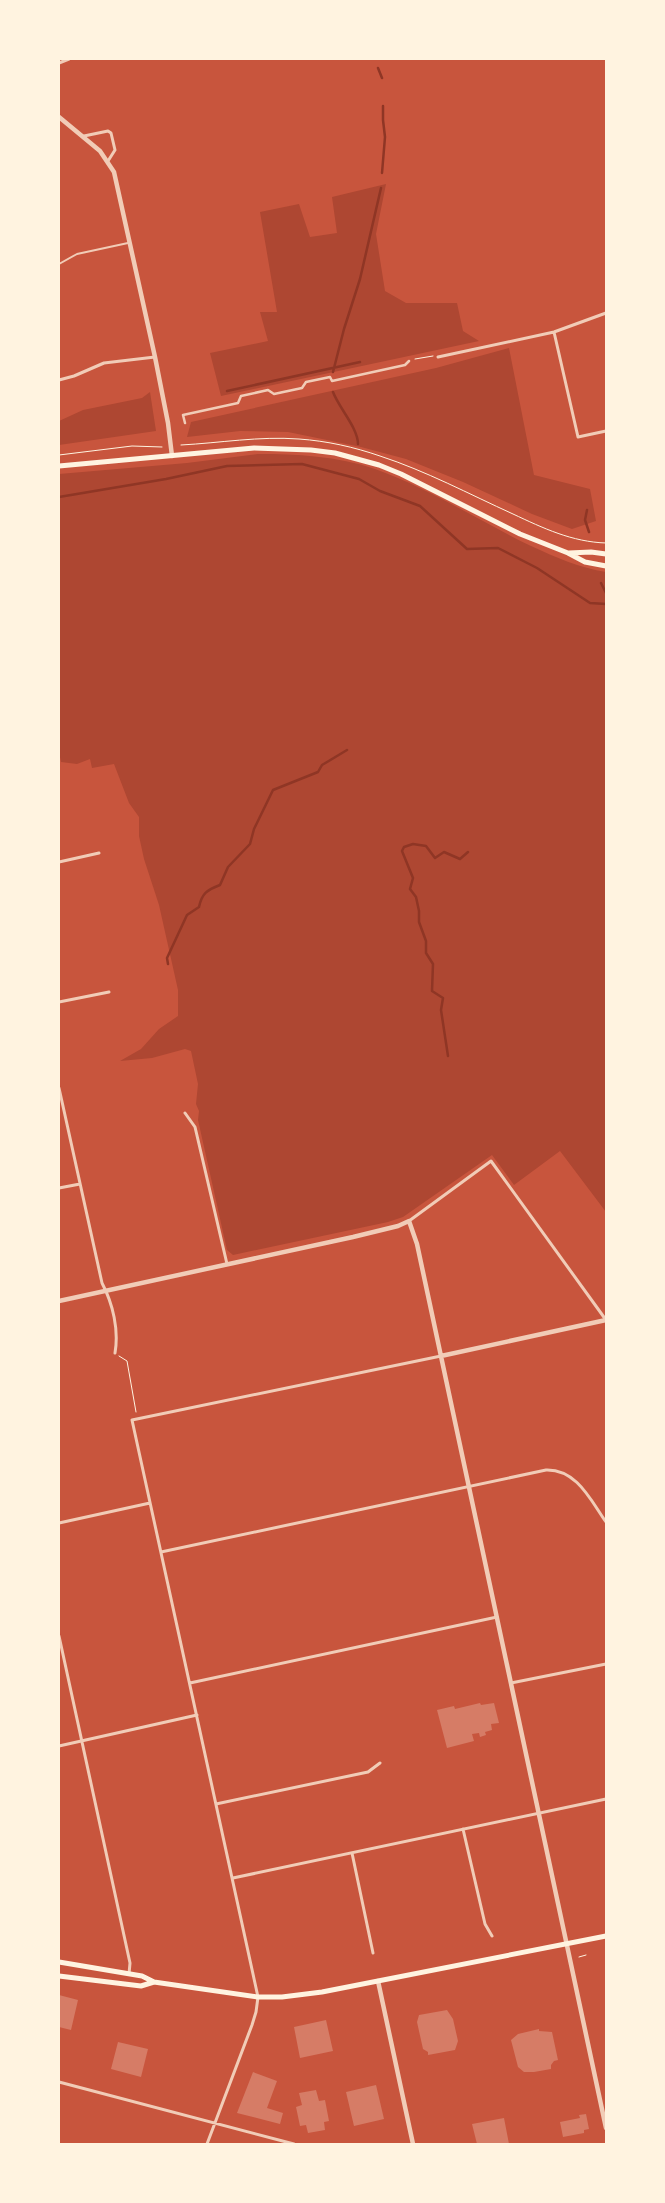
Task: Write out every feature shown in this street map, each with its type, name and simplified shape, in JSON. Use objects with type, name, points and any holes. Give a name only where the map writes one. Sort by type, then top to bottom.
[{"type":"main road","points":[[59,466],[254,448],[311,450],[356,458],[401,474],[520,534],[568,553],[585,562],[606,566]]},
{"type":"main road","points":[[568,553],[606,554]]},
{"type":"main road","points":[[59,1962],[142,1976],[154,1982],[258,1997],[302,1995],[606,1936]]},
{"type":"main road","points":[[59,1976],[141,1986],[154,1982]]},
{"type":"street","points":[[59,62],[69,59]]},
{"type":"street","points":[[59,117],[84,136],[108,161],[119,190],[155,357],[168,423],[172,456]]},
{"type":"street","points":[[84,136],[108,131],[111,133],[115,150],[108,161]]},
{"type":"street","points":[[438,357],[554,332],[606,313]]},
{"type":"street","points":[[554,332],[578,437],[606,431]]},
{"type":"street","points":[[59,380],[74,376],[104,363],[155,357]]},
{"type":"street","points":[[185,424],[183,415],[238,403],[241,396],[268,390],[274,394],[302,388],[306,382],[330,377],[332,381],[405,365],[409,361]]},
{"type":"street","points":[[59,862],[99,853]]},
{"type":"street","points":[[59,1002],[109,992]]},
{"type":"street","points":[[59,1088],[102,1283],[106,1290],[118,1336],[115,1353]]},
{"type":"street","points":[[185,1113],[195,1127],[227,1264]]},
{"type":"street","points":[[59,1301],[398,1226],[409,1221],[491,1161],[606,1320],[132,1420],[258,1997],[254,2019],[207,2144]]},
{"type":"street","points":[[59,1188],[80,1184]]},
{"type":"street","points":[[409,1221],[417,1244],[606,2128]]},
{"type":"street","points":[[161,1552],[546,1470],[563,1472],[576,1480],[606,1522]]},
{"type":"street","points":[[59,1523],[150,1503]]},
{"type":"street","points":[[190,1682],[497,1617]]},
{"type":"street","points":[[59,1636],[130,1963],[129,1974]]},
{"type":"street","points":[[511,1683],[606,1664]]},
{"type":"street","points":[[59,1746],[196,1715]]},
{"type":"street","points":[[216,1804],[368,1772],[380,1763]]},
{"type":"street","points":[[233,1878],[606,1799]]},
{"type":"street","points":[[463,1829],[485,1924],[492,1936]]},
{"type":"street","points":[[352,1853],[373,1953]]},
{"type":"street","points":[[378,1981],[412,2144]]},
{"type":"street","points":[[59,2082],[294,2144]]},
{"type":"lane","points":[[59,264],[77,254],[130,243]]},
{"type":"path","points":[[409,361],[433,356],[438,357]]},
{"type":"path","points":[[59,455],[132,446],[162,447]]},
{"type":"path","points":[[115,1353],[127,1362],[137,1410]]},
{"type":"path","points":[[579,1958],[586,1955]]},
{"type":"shaded area","points":[[386,184],[376,234],[385,291],[406,303],[457,303],[463,331],[479,341],[221,396],[210,353],[268,341],[260,312],[277,312],[260,212],[299,204],[310,237],[337,233],[332,197]]},
{"type":"shaded area","points":[[509,348],[534,475],[590,489],[596,521],[572,529],[532,514],[463,482],[406,459],[361,447],[288,432],[240,431],[187,437],[191,422],[436,368]]},
{"type":"shaded area","points":[[150,392],[156,431],[59,445],[59,421],[83,410],[142,398]]},
{"type":"shaded area","points":[[258,454],[317,457],[346,461],[375,469],[434,495],[540,550],[577,565],[606,572],[606,1212],[560,1151],[514,1185],[492,1155],[403,1217],[388,1222],[233,1255],[227,1250],[198,1120],[199,1111],[196,1104],[198,1084],[191,1051],[185,1049],[152,1058],[120,1061],[141,1049],[159,1029],[178,1016],[178,990],[159,905],[144,859],[139,836],[139,817],[129,803],[114,764],[92,768],[90,759],[77,764],[61,762],[59,752],[59,474],[187,463]]},
{"type":"building","points":[[480,1703],[481,1705],[494,1703],[499,1723],[491,1724],[492,1730],[485,1732],[486,1735],[480,1737],[479,1733],[472,1734],[474,1741],[447,1748],[437,1710],[454,1706],[455,1709]]},
{"type":"building","points":[[59,1995],[78,2000],[71,2030],[59,2027]]},
{"type":"building","points":[[447,2010],[453,2019],[458,2041],[455,2050],[428,2055],[428,2052],[423,2049],[417,2022],[419,2015]]},
{"type":"building","points":[[326,2020],[333,2051],[300,2058],[294,2027]]},
{"type":"building","points":[[539,2029],[539,2031],[552,2032],[558,2060],[554,2061],[551,2069],[524,2072],[518,2067],[511,2040],[518,2034]]},
{"type":"building","points":[[118,2042],[148,2049],[141,2077],[111,2069]]},
{"type":"building","points":[[253,2072],[277,2081],[267,2108],[283,2113],[280,2124],[237,2113]]},
{"type":"building","points":[[376,2085],[384,2119],[354,2126],[346,2092]]},
{"type":"building","points":[[316,2090],[319,2101],[325,2100],[329,2121],[324,2122],[325,2130],[308,2133],[306,2125],[300,2126],[296,2107],[302,2105],[299,2093]]},
{"type":"building","points":[[586,2114],[589,2129],[584,2130],[584,2133],[563,2137],[560,2122],[580,2118],[579,2115]]},
{"type":"building","points":[[504,2118],[509,2144],[477,2144],[472,2124]]},
{"type":"waterway","points":[[378,68],[382,78]]},
{"type":"waterway","points":[[382,173],[385,137],[383,106]]},
{"type":"waterway","points":[[333,372],[360,279],[381,188]]},
{"type":"waterway","points":[[227,391],[360,362]]},
{"type":"waterway","points":[[333,392],[355,431],[358,444]]},
{"type":"waterway","points":[[59,497],[166,479],[227,466],[302,464],[359,479],[380,491],[420,506],[467,549],[498,548],[537,568],[590,603],[606,604]]},
{"type":"waterway","points":[[587,510],[585,520],[589,532]]},
{"type":"waterway","points":[[601,583],[606,593]]},
{"type":"waterway","points":[[168,964],[167,958],[187,915],[199,907],[206,893],[220,885],[228,867],[250,844],[254,829],[273,790],[318,772],[322,765],[347,750]]},
{"type":"waterway","points":[[448,1056],[441,1010],[443,998],[432,991],[433,964],[426,953],[426,941],[419,922],[416,897],[410,889],[413,878],[402,851],[404,847],[413,844],[426,846],[435,858],[444,852],[460,859],[468,852]]}]
